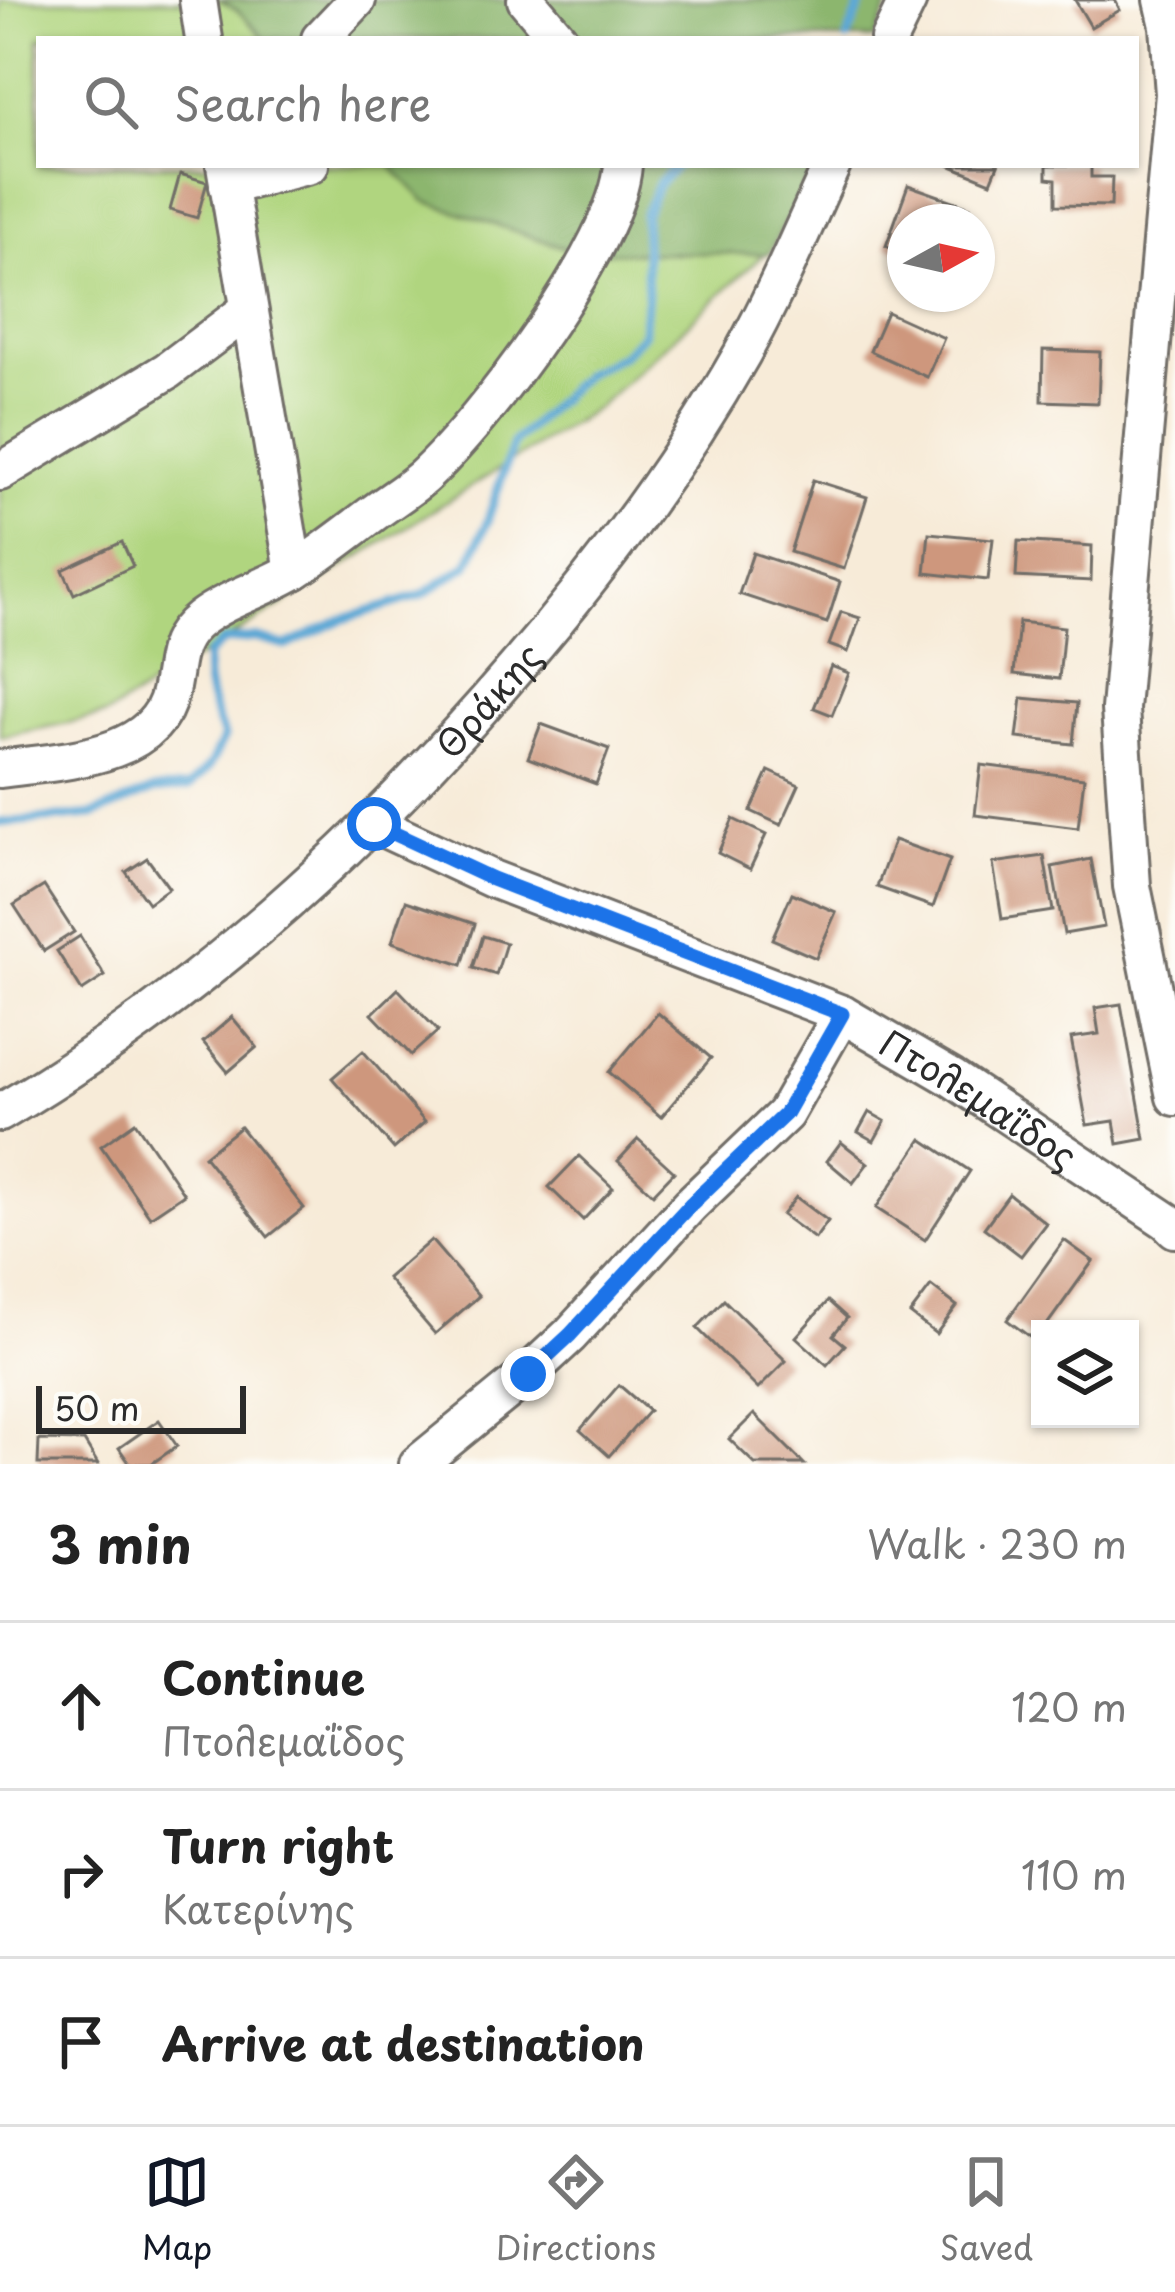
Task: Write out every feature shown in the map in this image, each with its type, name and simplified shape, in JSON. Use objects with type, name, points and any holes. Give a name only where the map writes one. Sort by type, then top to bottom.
[{"type":"street","points":[[198,0],[204,36]]},
{"type":"street","points":[[323,36],[357,0]]},
{"type":"street","points":[[526,0],[556,36]]},
{"type":"street","points":[[891,36],[908,0]]},
{"type":"street","points":[[1163,0],[1174,94],[1120,709],[1132,886],[1175,1097]]},
{"type":"street","points":[[287,168],[226,176],[295,571]]},
{"type":"street","points":[[0,769],[98,756],[140,736],[161,718],[182,634],[204,615],[295,571],[422,478],[520,361],[581,272],[618,192],[622,168]]},
{"type":"street","name":"Θράκης","points":[[0,1113],[152,1012],[297,894],[445,751],[581,592],[673,464],[742,353],[831,168]]},
{"type":"street","points":[[0,472],[167,371],[248,310]]},
{"type":"street","name":"Πτολεμαΐδος","points":[[374,824],[492,879],[842,1014],[952,1078],[1175,1229]]},
{"type":"street","points":[[418,1464],[556,1348],[690,1205],[785,1114],[842,1014]]},
{"type":"green space","points":[[0,0],[883,0],[868,36],[36,36],[36,168],[808,168],[768,250],[598,407],[106,715],[0,737]]},
{"type":"green space","points":[[219,0],[891,0],[876,36],[262,36],[237,10]]},
{"type":"green space","points":[[393,168],[813,168],[769,254],[577,252],[425,201]]},
{"type":"building","points":[[1075,0],[1115,0],[1120,10],[1091,27]]},
{"type":"building","points":[[956,168],[997,168],[991,182]]},
{"type":"building","points":[[1047,168],[1091,168],[1091,177],[1112,177],[1111,206],[1056,205],[1056,179],[1047,178]]},
{"type":"building","points":[[180,174],[207,182],[197,218],[170,210]]},
{"type":"building","points":[[908,185],[962,204],[901,204]]},
{"type":"building","points":[[887,312],[944,338],[927,377],[870,351]]},
{"type":"building","points":[[1043,350],[1100,352],[1098,403],[1042,401]]},
{"type":"building","points":[[813,480],[867,497],[844,569],[790,552]]},
{"type":"building","points":[[929,533],[993,539],[988,580],[925,573]]},
{"type":"building","points":[[1018,541],[1092,546],[1091,581],[1016,577]]},
{"type":"building","points":[[122,542],[133,566],[74,594],[63,570]]},
{"type":"building","points":[[753,553],[840,582],[827,623],[739,594]]},
{"type":"building","points":[[841,612],[860,618],[848,652],[829,645]]},
{"type":"building","points":[[1019,622],[1064,627],[1059,679],[1014,674]]},
{"type":"building","points":[[831,666],[849,673],[832,715],[814,708]]},
{"type":"building","points":[[1022,698],[1077,703],[1073,744],[1017,738]]},
{"type":"building","points":[[541,724],[609,749],[596,784],[528,758]]},
{"type":"building","points":[[981,765],[1084,778],[1078,828],[975,815]]},
{"type":"building","points":[[769,771],[799,785],[781,825],[751,811]]},
{"type":"building","points":[[733,819],[766,835],[750,869],[718,853]]},
{"type":"building","points":[[894,840],[950,860],[933,907],[877,887]]},
{"type":"building","points":[[1044,856],[1053,911],[1002,919],[993,863]]},
{"type":"building","points":[[147,858],[169,888],[148,903],[126,872]]},
{"type":"building","points":[[1091,859],[1104,927],[1064,934],[1052,867]]},
{"type":"building","points":[[44,886],[74,932],[44,951],[14,905]]},
{"type":"building","points":[[792,893],[836,912],[816,958],[772,939]]},
{"type":"building","points":[[406,901],[475,924],[462,965],[392,942]]},
{"type":"building","points":[[80,936],[105,976],[82,991],[57,951]]},
{"type":"building","points":[[483,936],[506,943],[496,975],[473,968]]},
{"type":"building","points":[[398,989],[438,1031],[411,1055],[372,1014]]},
{"type":"building","points":[[1121,1004],[1145,1139],[1118,1144],[1114,1121],[1087,1125],[1071,1038],[1099,1034],[1095,1008]]},
{"type":"building","points":[[658,1013],[711,1058],[661,1117],[609,1072]]},
{"type":"building","points":[[232,1017],[257,1047],[228,1072],[203,1042]]},
{"type":"building","points":[[363,1051],[425,1122],[394,1149],[332,1078]]},
{"type":"building","points":[[869,1112],[885,1121],[874,1141],[858,1132]]},
{"type":"building","points":[[135,1122],[184,1194],[150,1217],[101,1146]]},
{"type":"building","points":[[240,1127],[304,1208],[268,1237],[204,1156]]},
{"type":"building","points":[[638,1139],[674,1172],[653,1194],[618,1161]]},
{"type":"building","points":[[922,1139],[970,1171],[925,1240],[876,1208]]},
{"type":"building","points":[[841,1142],[868,1163],[853,1183],[827,1161]]},
{"type":"building","points":[[579,1156],[613,1188],[583,1220],[549,1187]]},
{"type":"building","points":[[1009,1194],[1046,1223],[1021,1256],[984,1228]]},
{"type":"building","points":[[796,1197],[828,1221],[815,1239],[782,1215]]},
{"type":"building","points":[[431,1240],[479,1296],[435,1334],[387,1278]]},
{"type":"building","points":[[1064,1240],[1093,1261],[1050,1320],[1031,1320],[1031,1338],[1007,1320]]},
{"type":"building","points":[[931,1286],[957,1306],[936,1334],[910,1314]]},
{"type":"building","points":[[724,1300],[786,1361],[758,1389],[697,1328]]},
{"type":"building","points":[[828,1301],[847,1318],[833,1335],[845,1345],[827,1365],[796,1337]]},
{"type":"building","points":[[619,1385],[649,1411],[609,1456],[580,1430]]},
{"type":"building","points":[[754,1414],[804,1464],[755,1464],[729,1439]]},
{"type":"building","points":[[159,1420],[177,1446],[151,1464],[130,1464],[119,1448]]},
{"type":"building","points":[[39,1440],[84,1441],[98,1464],[38,1464]]},
{"type":"waterway","points":[[848,36],[863,0]]},
{"type":"waterway","points":[[0,823],[93,815],[154,790],[189,787],[209,767],[224,737],[210,697],[206,666],[207,655],[224,641],[255,638],[286,646],[341,620],[422,595],[468,565],[513,443],[585,374],[622,355],[643,334],[647,294],[644,215],[659,183],[674,168]]},
{"type":"route","points":[[374,824],[492,879],[842,1014],[785,1114],[528,1374]]}]
